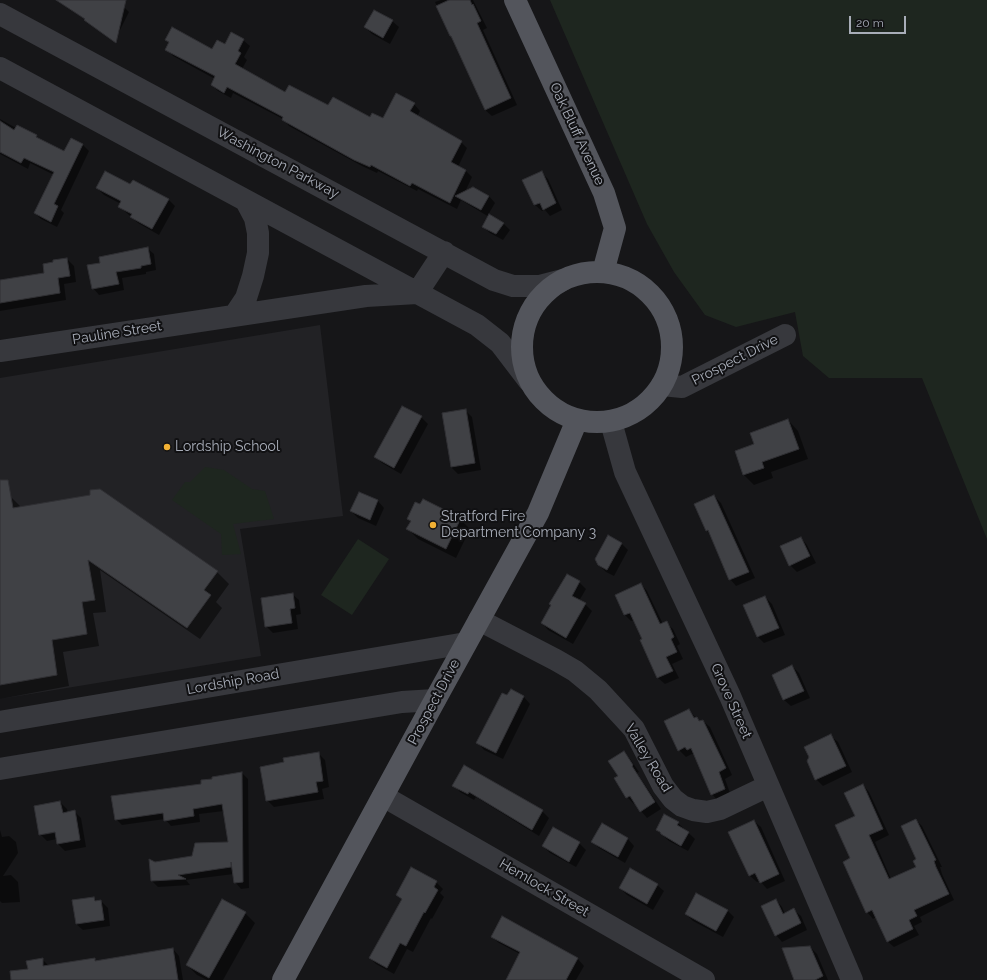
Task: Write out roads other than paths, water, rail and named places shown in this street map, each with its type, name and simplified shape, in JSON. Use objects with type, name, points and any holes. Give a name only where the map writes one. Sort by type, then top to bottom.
[{"type":"main road","name":"Oak Bluff Avenue","points":[[515,0],[604,193],[615,228],[603,272]]},
{"type":"main road","points":[[603,272],[624,277],[643,288],[658,303],[668,322],[672,343],[670,365],[662,385],[649,402],[631,415],[611,422],[594,423],[577,420],[557,412],[541,398],[529,381],[524,367],[522,338],[525,323],[532,310],[540,298],[551,288],[563,280],[583,273],[603,272]]},
{"type":"main road","name":"Prospect Drive","points":[[282,980],[434,700],[538,513],[577,420]]},
{"type":"street","name":"Washington Parkway","points":[[0,14],[494,280],[513,286],[540,286],[563,280]]},
{"type":"street","points":[[0,68],[477,325],[500,343],[529,381]]},
{"type":"street","points":[[234,316],[246,298],[258,253],[258,233],[255,218],[246,201]]},
{"type":"street","points":[[417,293],[444,252]]},
{"type":"street","name":"Pauline Street","points":[[0,352],[366,296],[417,293]]},
{"type":"street","name":"Prospect Drive","points":[[662,385],[682,387],[785,336]]},
{"type":"street","name":"Grove Street","points":[[611,422],[625,472],[730,696],[852,980]]},
{"type":"street","name":"Valley Road","points":[[478,620],[575,671],[598,690],[634,729],[663,786],[673,799],[682,806],[693,810],[708,812],[720,809],[768,786]]},
{"type":"street","name":"Lordship Road","points":[[0,722],[466,643]]},
{"type":"street","points":[[0,769],[402,702],[434,700]]},
{"type":"street","name":"Hemlock Street","points":[[383,796],[704,980]]},
{"type":"place","name":"Lordship School","points":[[167,447]]},
{"type":"place","name":"Stratford Fire Department Company 3","points":[[433,525]]}]
